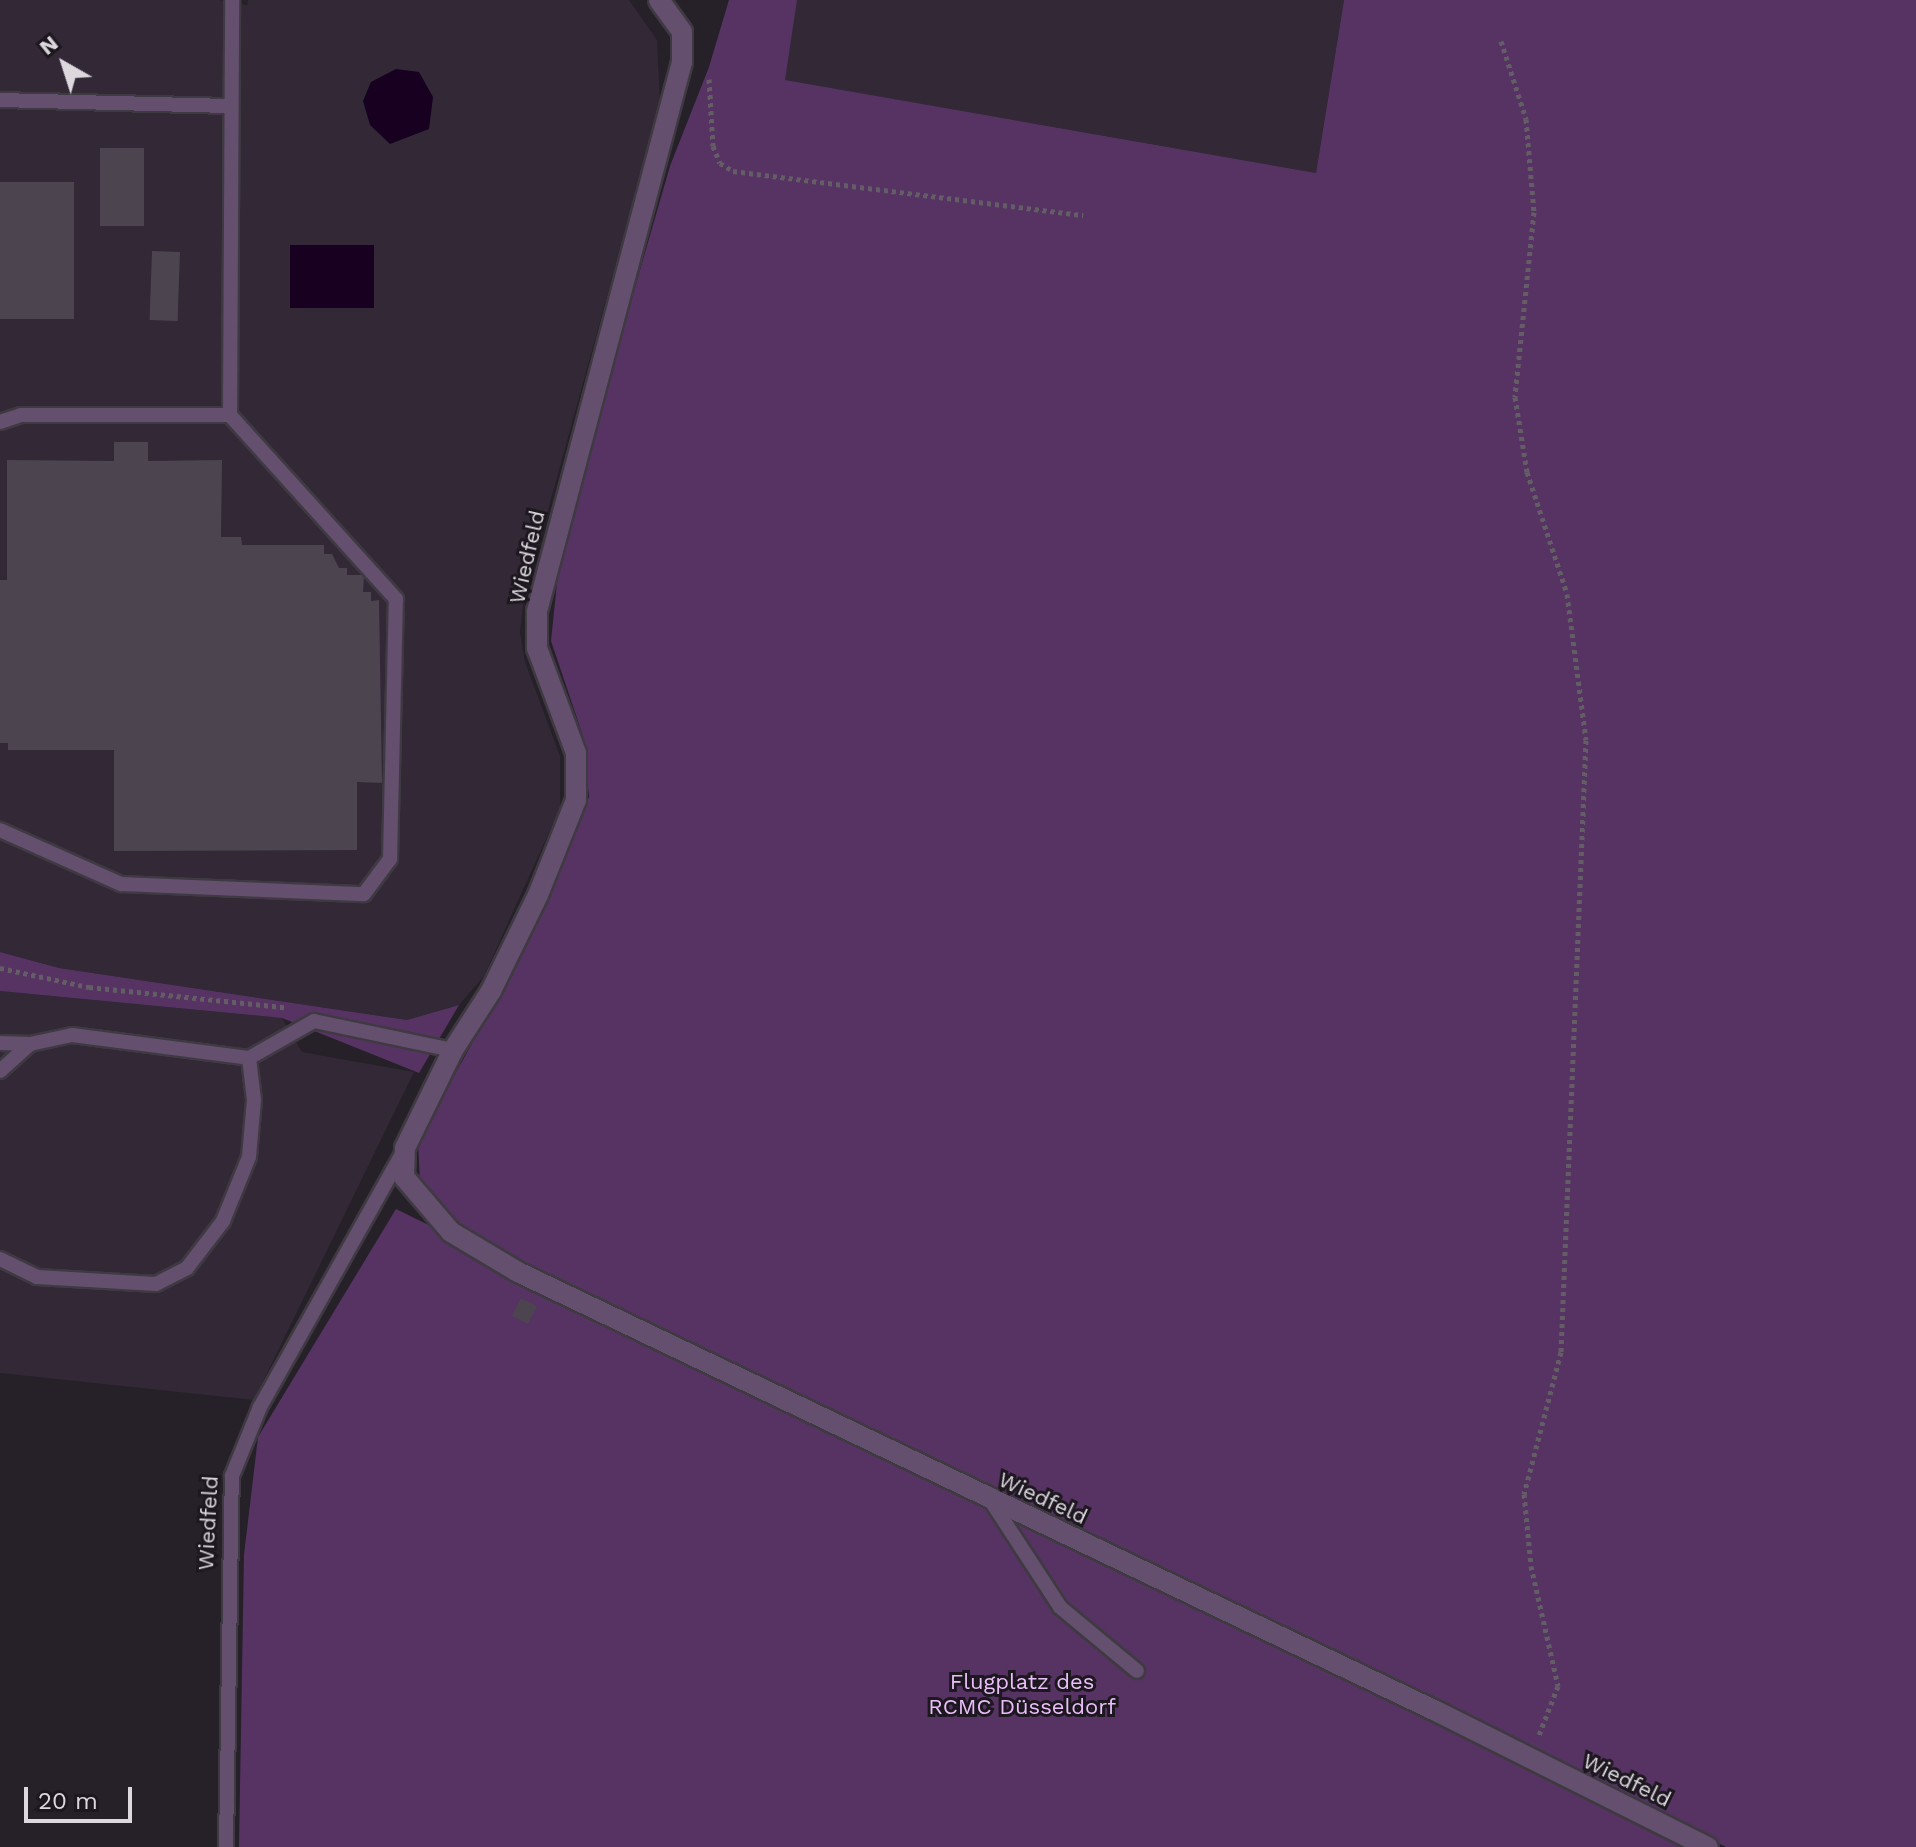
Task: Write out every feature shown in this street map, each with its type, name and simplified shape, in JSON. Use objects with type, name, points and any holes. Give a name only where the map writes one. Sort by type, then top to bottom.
[{"type":"street","name":"Wiedfeld","points":[[659,0],[682,32],[682,62],[537,611],[537,648],[576,753],[576,800],[498,977],[453,1050],[405,1148],[404,1177],[425,1208],[464,1240],[518,1272],[1708,1847]]},
{"type":"lane","points":[[0,830],[121,884],[364,894],[390,859],[396,599],[230,415],[229,106],[232,0]]},
{"type":"lane","points":[[0,100],[229,106]]},
{"type":"lane","points":[[0,422],[21,415],[230,415]]},
{"type":"lane","points":[[0,1043],[30,1044],[72,1035],[249,1058],[314,1021],[453,1050]]},
{"type":"lane","points":[[0,1071],[30,1044]]},
{"type":"lane","points":[[0,1259],[37,1277],[156,1284],[187,1268],[223,1221],[249,1157],[254,1100],[249,1058]]},
{"type":"lane","name":"Wiedfeld","points":[[226,1847],[232,1476],[260,1407],[405,1148]]},
{"type":"lane","points":[[991,1501],[1060,1607],[1137,1671]]},
{"type":"path","points":[[1501,41],[1526,119],[1534,212],[1515,397],[1527,472],[1567,594],[1586,740],[1561,1352],[1524,1494],[1531,1566],[1558,1686],[1554,1706],[1527,1757]]},
{"type":"path","points":[[708,66],[713,146],[720,163],[733,171],[1083,215]]},
{"type":"path","points":[[0,968],[89,987],[292,1008],[314,1021]]},
{"type":"shaded area","points":[[0,0],[219,0],[247,5],[248,0],[629,0],[657,40],[660,104],[524,597],[520,632],[525,662],[560,756],[560,808],[484,976],[459,1005],[407,1020],[59,968],[0,952]]},
{"type":"shaded area","points":[[729,0],[1344,0],[1316,173],[709,67]]},
{"type":"shaded area","points":[[396,69],[419,72],[433,97],[429,129],[390,144],[370,125],[363,101],[371,82]]},
{"type":"shaded area","points":[[290,245],[374,245],[374,308],[290,308]]},
{"type":"shaded area","points":[[0,991],[282,1018],[302,1052],[414,1072],[254,1400],[0,1373]]},
{"type":"green space","points":[[729,0],[797,0],[785,80],[1316,173],[1344,0],[1916,0],[1916,1847],[1726,1847],[1530,1748],[517,1264],[447,1214],[420,1183],[418,1141],[501,991],[589,797],[582,733],[551,641],[561,544],[670,166],[709,67]]},
{"type":"green space","points":[[0,952],[59,968],[407,1020],[459,1005],[419,1073],[282,1018],[0,991]]},
{"type":"green space","name":"Flugplatz des RCMC Düsseldorf","points":[[396,1209],[1527,1763],[1692,1847],[239,1847],[244,1555],[258,1437]]},
{"type":"building","points":[[100,148],[144,148],[144,226],[100,226]]},
{"type":"building","points":[[0,182],[74,182],[74,319],[0,319]]},
{"type":"building","points":[[152,251],[180,252],[178,321],[150,320]]},
{"type":"building","points":[[114,442],[148,442],[148,461],[222,460],[221,537],[241,537],[242,545],[324,545],[324,554],[332,554],[339,568],[347,568],[347,575],[364,575],[363,592],[371,592],[371,601],[379,600],[382,783],[357,782],[357,850],[114,851],[114,750],[8,750],[8,743],[0,743],[0,580],[7,580],[7,460],[114,461]]},
{"type":"building","points":[[521,1298],[537,1306],[528,1324],[512,1316]]}]
